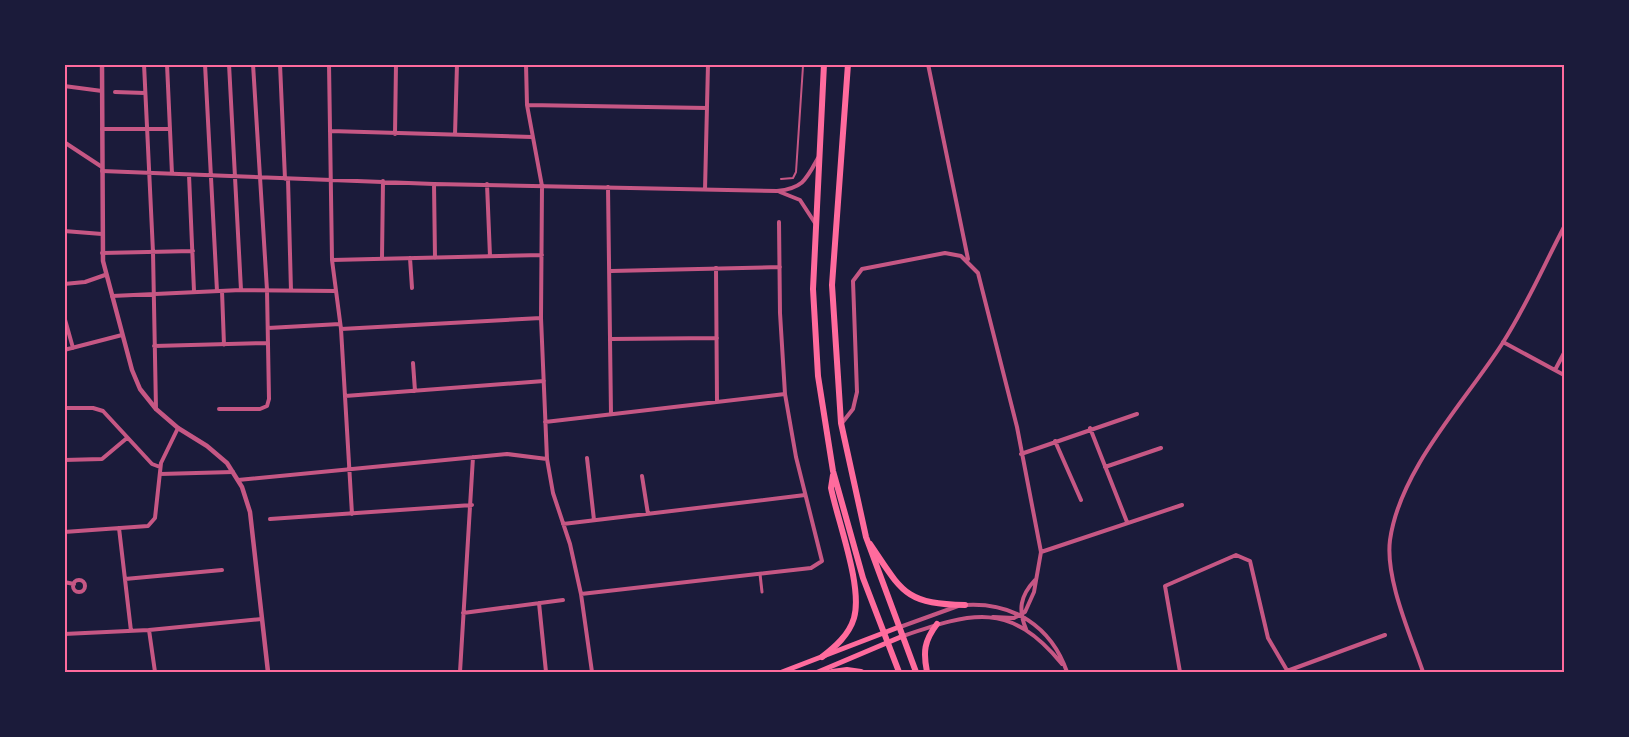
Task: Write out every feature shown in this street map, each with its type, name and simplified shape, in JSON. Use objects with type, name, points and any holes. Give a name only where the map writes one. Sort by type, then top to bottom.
[{"type":"main road","points":[[824,64],[816,224],[814,332],[823,415],[833,471],[863,578],[899,672]]},
{"type":"main road","points":[[848,64],[832,285],[842,423],[866,537],[916,672]]},
{"type":"main road","points":[[822,657],[842,641],[850,628],[856,603],[831,488],[833,471]]},
{"type":"main road","points":[[866,537],[892,579],[913,597],[931,604],[965,604]]},
{"type":"main road","points":[[927,672],[925,641],[937,624]]},
{"type":"main road","points":[[782,672],[885,635],[899,627]]},
{"type":"main road","points":[[818,672],[889,644],[903,636]]},
{"type":"main road","points":[[831,672],[847,670],[861,672]]},
{"type":"street","points":[[102,64],[102,253],[105,275],[140,389],[156,410],[178,428],[214,451],[238,480],[250,512],[268,672]]},
{"type":"street","points":[[144,64],[153,252],[156,410]]},
{"type":"street","points":[[167,64],[172,174]]},
{"type":"street","points":[[205,64],[217,291]]},
{"type":"street","points":[[229,64],[241,290]]},
{"type":"street","points":[[219,409],[260,409],[267,406],[269,399],[267,290],[253,64]]},
{"type":"street","points":[[280,64],[291,291]]},
{"type":"street","points":[[329,64],[332,260],[340,326],[352,514]]},
{"type":"street","points":[[395,134],[396,64]]},
{"type":"street","points":[[455,135],[457,64]]},
{"type":"street","points":[[526,64],[527,105],[542,186],[541,318],[547,459],[553,494],[580,594],[592,672]]},
{"type":"street","points":[[705,190],[708,64]]},
{"type":"street","points":[[765,64],[803,65]]},
{"type":"street","points":[[928,64],[968,260]]},
{"type":"street","points":[[64,86],[102,91]]},
{"type":"street","points":[[115,93],[145,93]]},
{"type":"street","points":[[527,105],[707,108]]},
{"type":"street","points":[[102,129],[170,129]]},
{"type":"street","points":[[330,131],[532,137]]},
{"type":"street","points":[[64,142],[102,169],[149,173],[434,184],[705,190],[777,191],[798,187],[819,155]]},
{"type":"street","points":[[189,175],[194,291]]},
{"type":"street","points":[[382,258],[383,181]]},
{"type":"street","points":[[434,184],[435,258]]},
{"type":"street","points":[[487,184],[490,256]]},
{"type":"street","points":[[608,187],[610,414]]},
{"type":"street","points":[[777,191],[800,200],[816,224]]},
{"type":"street","points":[[580,594],[811,568],[822,561],[785,394],[779,222]]},
{"type":"street","points":[[1423,672],[1394,580],[1390,543],[1396,515],[1407,484],[1503,342],[1564,227]]},
{"type":"street","points":[[64,231],[102,234]]},
{"type":"street","points":[[102,253],[193,250]]},
{"type":"street","points":[[842,423],[852,409],[857,392],[853,281],[856,274],[862,269],[945,253],[962,256],[968,260],[978,273],[1021,454],[1041,552],[1035,580],[1028,588],[1019,609],[1026,629]]},
{"type":"street","points":[[332,260],[542,255]]},
{"type":"street","points":[[410,258],[412,288]]},
{"type":"street","points":[[610,271],[780,267]]},
{"type":"street","points":[[716,268],[717,402]]},
{"type":"street","points":[[64,284],[85,282],[105,275]]},
{"type":"street","points":[[111,296],[194,291],[336,291]]},
{"type":"street","points":[[222,291],[224,345]]},
{"type":"street","points":[[64,316],[73,348]]},
{"type":"street","points":[[268,328],[541,318]]},
{"type":"street","points":[[64,350],[122,335]]},
{"type":"street","points":[[611,339],[717,338]]},
{"type":"street","points":[[1503,342],[1564,375]]},
{"type":"street","points":[[154,346],[268,344]]},
{"type":"street","points":[[1555,370],[1564,353]]},
{"type":"street","points":[[413,363],[415,392]]},
{"type":"street","points":[[345,396],[544,381]]},
{"type":"street","points":[[545,422],[785,394]]},
{"type":"street","points":[[64,408],[100,410],[152,464],[160,467]]},
{"type":"street","points":[[1021,454],[1090,428],[1137,414]]},
{"type":"street","points":[[64,532],[148,525],[155,518],[160,467],[178,428]]},
{"type":"street","points":[[1090,428],[1127,522]]},
{"type":"street","points":[[64,460],[102,459],[127,438]]},
{"type":"street","points":[[1055,441],[1081,500]]},
{"type":"street","points":[[1105,467],[1161,448]]},
{"type":"street","points":[[238,480],[507,453],[547,459]]},
{"type":"street","points":[[459,672],[472,505],[473,457]]},
{"type":"street","points":[[587,458],[594,520]]},
{"type":"street","points":[[160,474],[233,472]]},
{"type":"street","points":[[642,476],[648,514]]},
{"type":"street","points":[[562,524],[806,495]]},
{"type":"street","points":[[270,519],[472,505]]},
{"type":"street","points":[[1041,552],[1182,505]]},
{"type":"street","points":[[119,528],[131,631]]},
{"type":"street","points":[[1180,672],[1165,586],[1236,555],[1250,561],[1268,638],[1288,672],[1385,635]]},
{"type":"street","points":[[125,579],[222,570]]},
{"type":"street","points":[[760,574],[762,592]]},
{"type":"street","points":[[64,582],[74,584]]},
{"type":"street","points":[[463,613],[563,600]]},
{"type":"street","points":[[539,603],[546,672]]},
{"type":"street","points":[[899,627],[942,610],[965,604],[994,606],[1035,623],[1049,636],[1066,670]]},
{"type":"street","points":[[903,636],[965,617],[1014,618],[1020,615]]},
{"type":"street","points":[[993,617],[1026,629],[1047,646],[1066,670]]},
{"type":"street","points":[[64,634],[149,630],[262,619]]},
{"type":"street","points":[[149,630],[155,672]]},
{"type":"lane","points":[[781,179],[793,178],[796,172],[803,65]]}]
